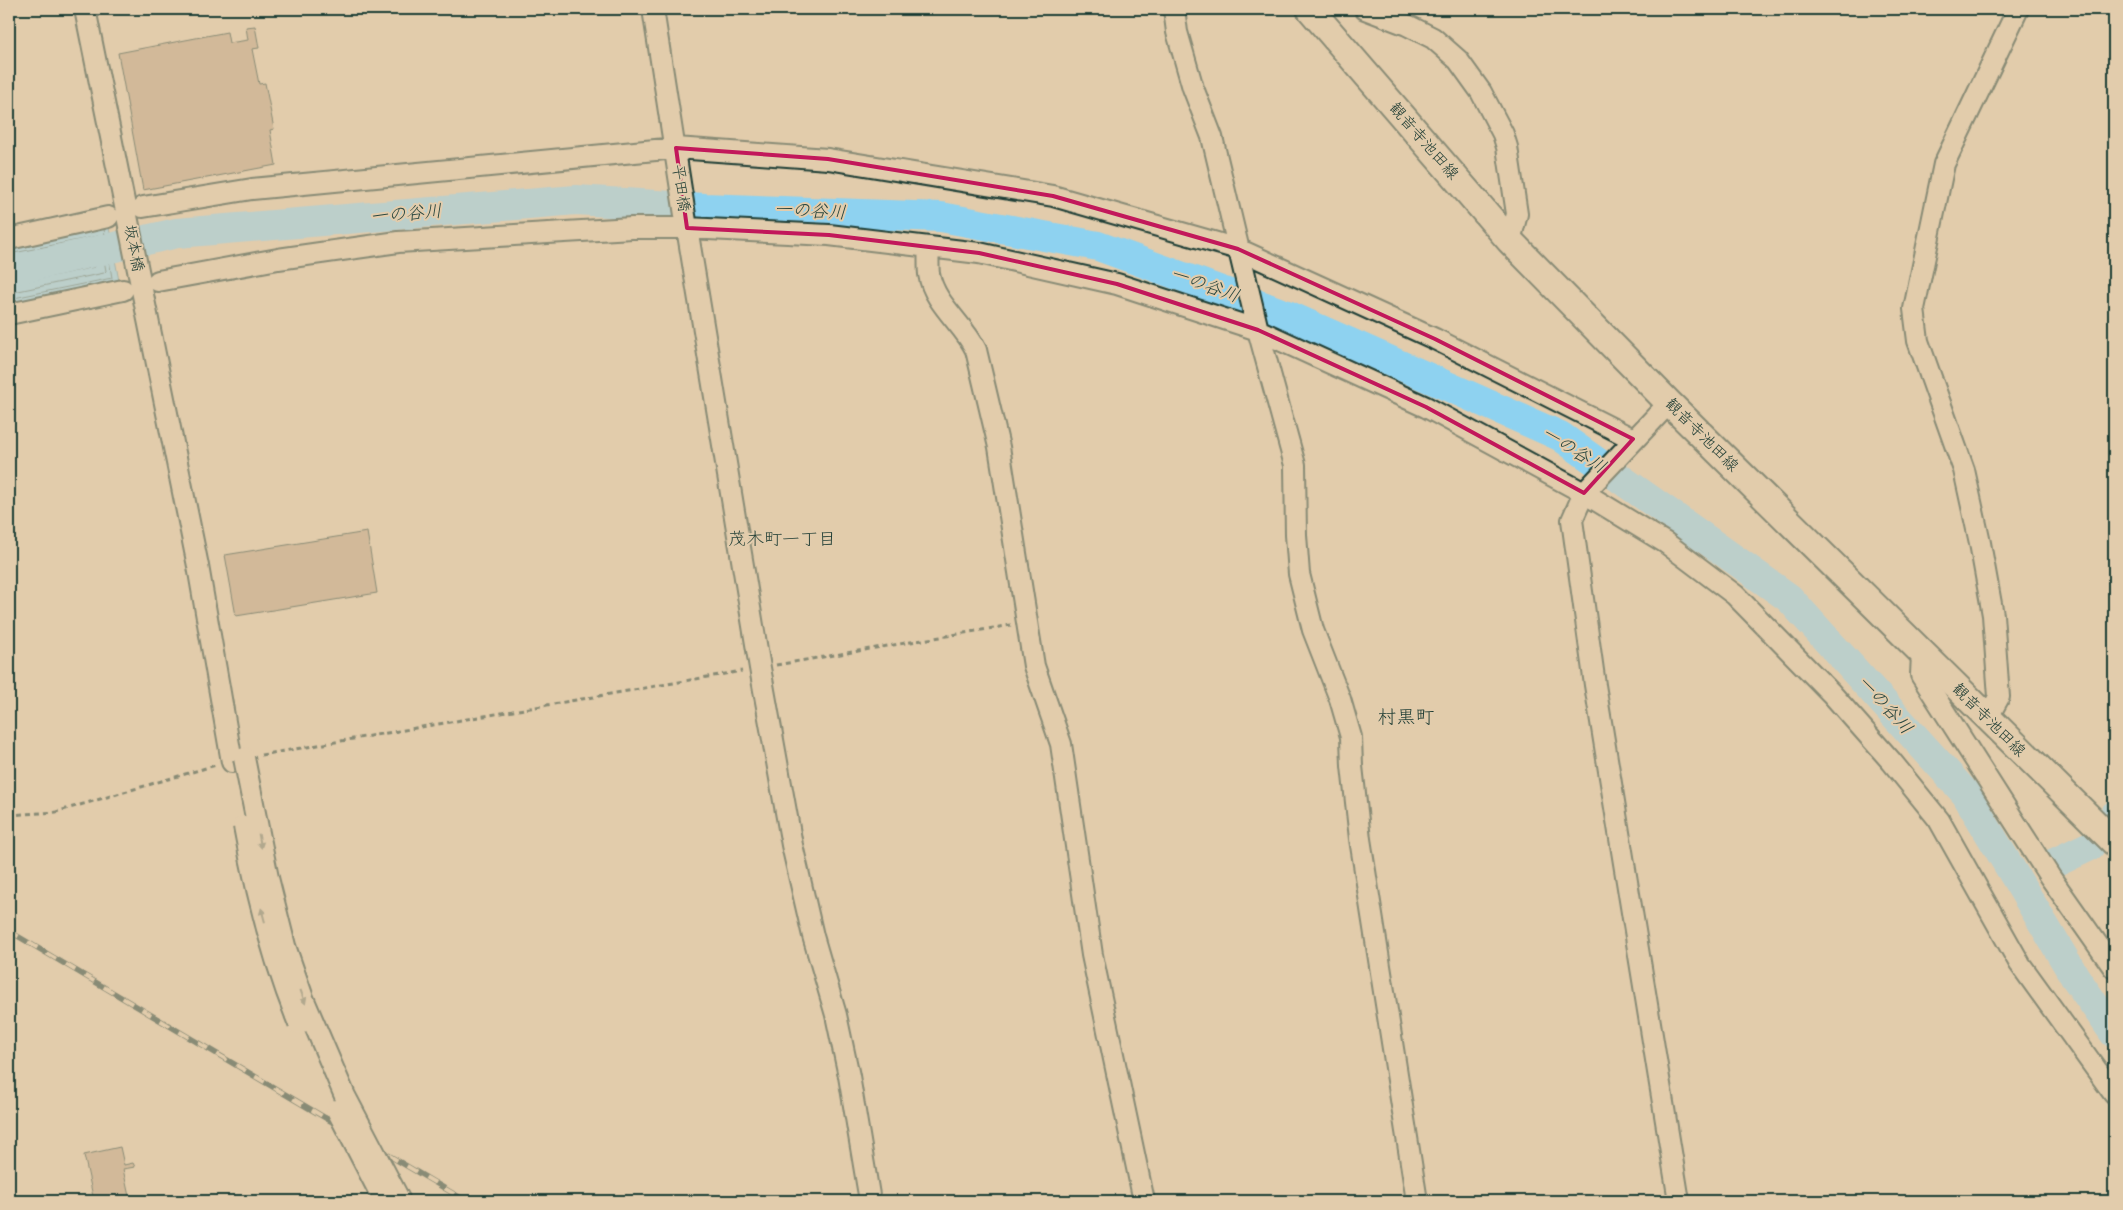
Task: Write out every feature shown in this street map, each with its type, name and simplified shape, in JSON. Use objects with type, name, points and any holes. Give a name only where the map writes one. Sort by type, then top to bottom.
[{"type":"main road","name":"観音寺池田線","points":[[1310,9],[1510,241],[1669,403],[1987,719],[2114,842]]},
{"type":"street","name":"坂本橋","points":[[85,9],[126,212],[150,282],[198,566],[237,760]]},
{"type":"street","name":"平田橋","points":[[653,9],[687,228],[760,668],[792,844],[813,936],[836,1015],[849,1076],[870,1201]]},
{"type":"street","points":[[1174,9],[1176,32],[1193,88],[1212,137],[1258,330],[1295,465],[1296,535],[1299,574],[1313,630],[1340,699],[1351,737],[1352,766],[1360,839],[1417,1201]]},
{"type":"street","points":[[1365,9],[1408,24],[1433,38],[1458,60],[1481,92],[1504,134],[1507,148],[1518,214],[1510,241]]},
{"type":"street","points":[[1987,719],[1999,697],[1993,615],[1985,570],[1964,470],[1918,341],[1914,310],[1944,164],[2018,9]]},
{"type":"street","points":[[9,238],[126,212],[252,189],[676,148],[828,159],[1053,196],[1238,248],[1434,339],[1633,439]]},
{"type":"street","points":[[150,282],[278,259],[398,242],[632,228],[687,228],[830,235],[979,254],[1117,284],[1258,330],[1426,408],[1584,493],[1666,543],[1734,594],[1831,693],[1886,755],[1939,820],[2020,964],[2114,1094]]},
{"type":"street","points":[[928,247],[929,274],[934,289],[972,340],[976,350],[999,447],[1034,666],[1062,744],[1092,955],[1144,1201]]},
{"type":"street","points":[[9,314],[123,290]]},
{"type":"street","points":[[1669,403],[1584,493],[1572,520],[1595,685],[1679,1201]]},
{"type":"street","points":[[1922,654],[1921,675],[2050,876],[2114,968]]},
{"type":"street","points":[[237,760],[285,946],[303,998],[345,1096],[395,1201]]},
{"type":"street","points":[[237,760],[253,879],[288,996],[315,1064],[384,1201]]},
{"type":"street","points":[[345,1096],[400,1201]]},
{"type":"path","points":[[9,816],[56,812],[237,760],[1026,622]]},
{"type":"highlighted area","points":[[676,148],[828,159],[1053,196],[1238,249],[1435,339],[1633,439],[1584,493],[1426,407],[1258,330],[1117,284],[979,253],[829,235],[687,228]]},
{"type":"water","points":[[108,222],[119,281],[9,304],[9,243]]},
{"type":"building","points":[[255,26],[259,48],[252,49],[259,84],[265,83],[274,129],[270,130],[276,165],[143,190],[118,53],[227,32],[229,43],[248,40],[246,27]]},
{"type":"building","points":[[367,532],[377,593],[236,616],[225,555]]},
{"type":"building","points":[[120,1147],[124,1165],[133,1163],[135,1167],[123,1169],[130,1201],[94,1201],[84,1155]]},
{"type":"waterway","name":"一の谷川","points":[[9,271],[177,233],[576,200],[704,208],[941,217],[1098,246],[1287,315],[1560,436],[1789,598],[1966,794],[2075,977],[2114,1033]]},
{"type":"waterway","points":[[2109,822],[2114,816]]},
{"type":"waterway","points":[[2048,866],[2090,846]]},
{"type":"railway","points":[[9,931],[466,1201]]},
{"type":"district","name":"茂木町一丁目","points":[[782,539]]},
{"type":"district","name":"村黒町","points":[[1406,717]]}]
